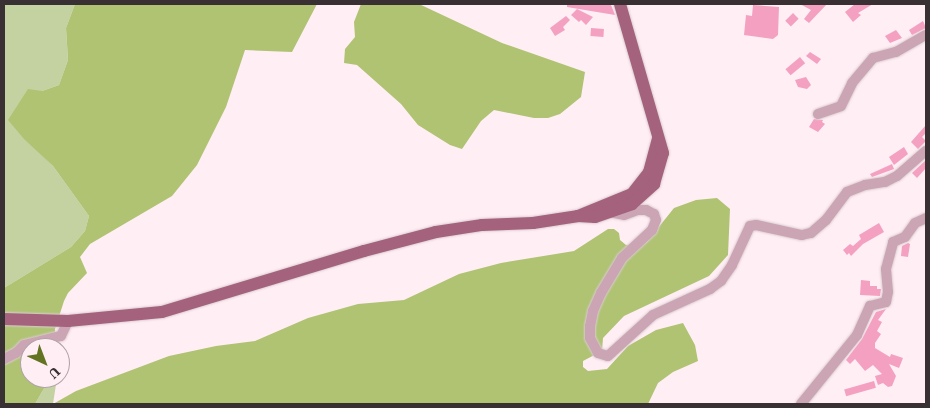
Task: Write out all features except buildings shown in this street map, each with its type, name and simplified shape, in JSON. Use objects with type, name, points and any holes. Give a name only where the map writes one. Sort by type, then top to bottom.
[{"type":"main road","points":[[4,319],[68,321],[162,312],[364,251],[436,232],[482,225],[533,223],[578,216],[595,217],[632,204],[654,184],[663,153],[622,10]]},
{"type":"main road","points":[[578,216],[632,194],[648,172],[656,133]]},
{"type":"street","points":[[818,114],[841,106],[852,84],[873,58],[899,51],[926,35]]},
{"type":"street","points":[[609,212],[624,215],[638,210],[646,210],[654,214],[656,220],[652,230],[622,258],[593,311],[590,338],[598,353],[608,356],[653,315],[710,289],[720,282],[732,264],[750,226],[756,225],[802,235],[811,233],[826,220],[847,192],[865,185],[885,182],[897,176],[926,150]]},
{"type":"street","points":[[801,404],[857,335],[870,306],[886,302],[888,292],[886,269],[893,242],[905,237],[915,223],[926,218]]},
{"type":"street","points":[[4,359],[16,353],[24,345],[61,336],[68,321]]},
{"type":"green space","points":[[4,4],[75,4],[66,28],[68,60],[59,85],[42,91],[40,153],[53,166],[89,216],[85,231],[71,247],[4,288]]},
{"type":"green space","points":[[75,4],[317,4],[292,52],[245,50],[226,107],[197,165],[172,196],[90,244],[80,257],[87,273],[68,293],[64,301],[55,329],[55,338],[20,338],[20,388],[44,388],[35,404],[4,404],[4,288],[71,247],[85,231],[89,216],[53,166],[24,139],[8,120],[28,89],[42,91],[59,85],[68,60],[66,28]]},
{"type":"green space","points":[[361,4],[419,4],[502,43],[585,72],[581,97],[560,114],[548,118],[534,118],[494,110],[481,121],[462,149],[450,145],[418,125],[401,104],[357,65],[344,63],[345,49],[355,37],[354,22]]},
{"type":"green space","points":[[717,198],[730,209],[728,255],[709,276],[624,316],[603,338],[602,351],[583,361],[583,367],[588,371],[607,369],[628,346],[656,330],[683,323],[695,345],[698,361],[673,372],[658,383],[648,404],[53,404],[76,391],[169,356],[216,346],[255,341],[308,318],[358,304],[404,300],[459,274],[501,263],[574,251],[608,229],[614,229],[619,233],[620,240],[626,245],[646,243],[674,208],[696,200]]},
{"type":"green space","points":[[44,388],[55,388],[53,404],[35,404]]}]
